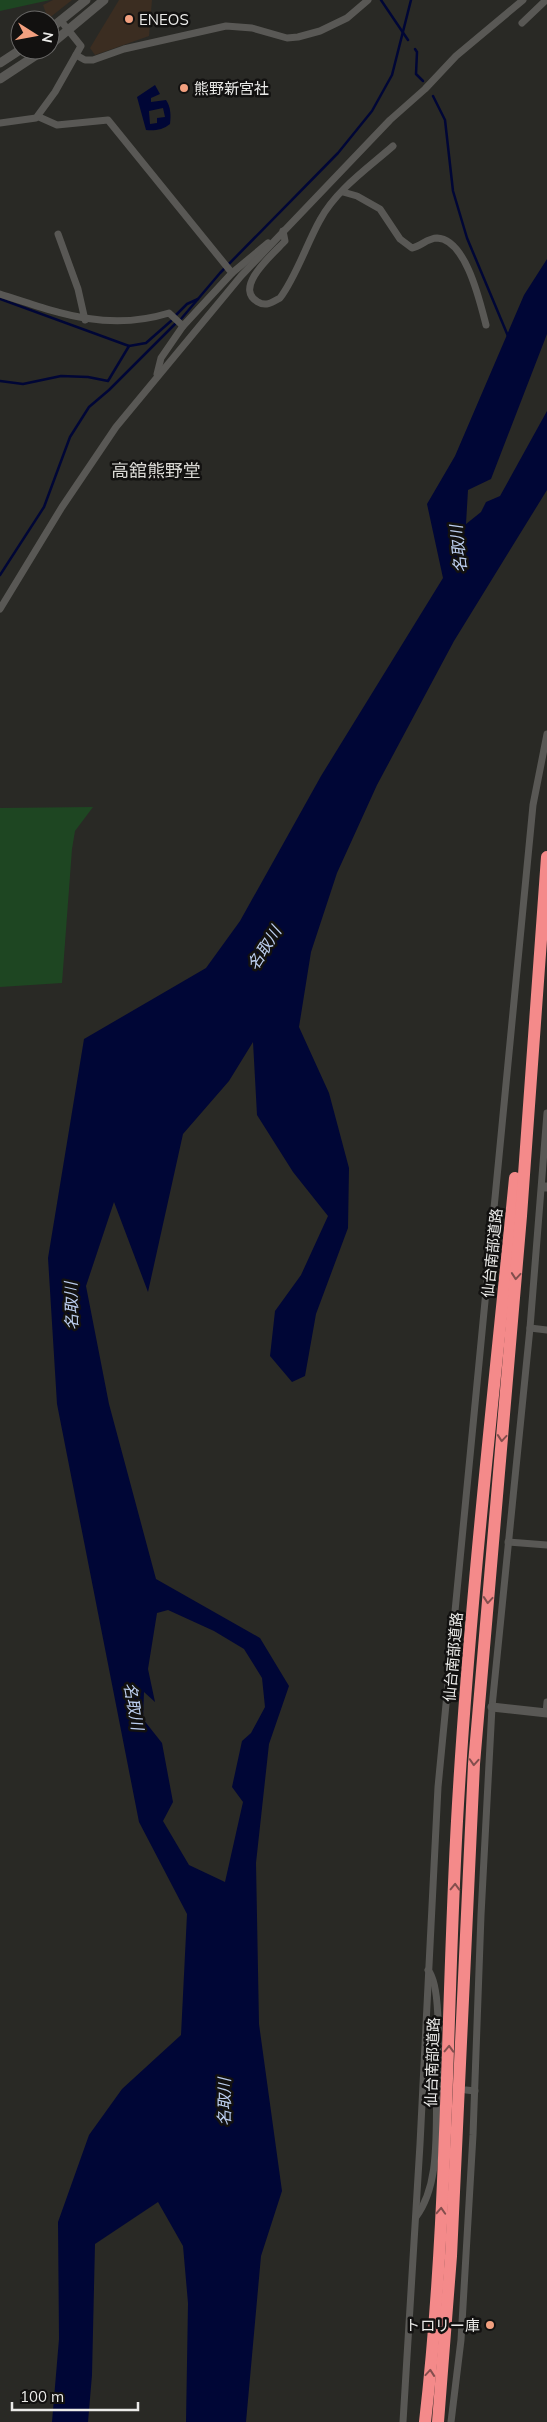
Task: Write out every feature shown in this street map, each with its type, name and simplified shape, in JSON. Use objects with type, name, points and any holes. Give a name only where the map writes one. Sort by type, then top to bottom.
[{"type":"highway","name":"仙台南部道路","points":[[438,2422],[456,2158],[474,1764],[521,1216],[547,857]]},
{"type":"highway","name":"仙台南部道路","points":[[425,2422],[444,2171],[457,1823],[462,1752],[531,1002],[544,896]]},
{"type":"street","points":[[39,117],[81,46],[61,21],[86,0]]},
{"type":"street","points":[[60,38],[104,0]]},
{"type":"street","points":[[76,55],[85,60],[93,60],[124,49],[226,26],[252,28],[287,38],[298,37],[320,31],[348,18],[368,0]]},
{"type":"street","points":[[0,609],[62,507],[116,427],[156,377],[277,237],[390,120],[425,90],[456,56],[523,0]]},
{"type":"street","points":[[522,23],[546,0]]},
{"type":"street","points":[[0,79],[29,60]]},
{"type":"street","points":[[0,123],[39,117],[56,125],[108,120],[228,269]]},
{"type":"street","points":[[283,231],[285,241],[253,276],[250,284],[252,296],[256,302],[261,304],[274,302],[285,292],[320,219],[343,192],[393,146]]},
{"type":"street","points":[[343,192],[357,196],[380,209],[400,239],[412,248],[421,246],[434,238],[443,239],[459,251],[475,289],[486,325]]},
{"type":"street","points":[[58,234],[78,289],[85,320]]},
{"type":"street","points":[[156,377],[161,358],[182,326],[228,269],[277,237]]},
{"type":"street","points":[[0,294],[85,320],[103,322],[144,319],[169,313],[182,326]]},
{"type":"street","points":[[403,2422],[438,1787],[533,805],[547,734]]},
{"type":"street","points":[[452,2422],[461,2340],[475,2091],[492,1707],[545,1187],[547,1113]]},
{"type":"street","points":[[530,1328],[547,1330]]},
{"type":"street","points":[[508,1542],[547,1546]]},
{"type":"street","points":[[492,1707],[546,1713],[547,1702]]},
{"type":"street","points":[[415,2219],[426,2204],[433,2167],[438,2089],[438,2036],[434,1977],[428,1970]]},
{"type":"street","points":[[466,2090],[475,2091]]},
{"type":"shaded area","points":[[53,0],[72,0],[59,10],[45,10],[43,5]]},
{"type":"shaded area","name":"ENEOS","points":[[119,0],[152,0],[149,36],[95,55],[90,48]]},
{"type":"green space","points":[[0,0],[50,0],[0,11]]},
{"type":"green space","points":[[93,807],[75,831],[62,983],[0,987],[0,808]]},
{"type":"water","points":[[155,85],[160,94],[151,98],[151,102],[166,100],[170,112],[170,124],[158,130],[146,130],[137,97]],"holes":[[[163,108],[165,117],[157,118],[157,123],[150,124],[149,111]]]},
{"type":"water","name":"名取川","points":[[547,259],[547,334],[491,479],[468,490],[466,524],[481,512],[486,502],[500,496],[547,411],[547,490],[454,641],[377,785],[337,873],[311,952],[299,1027],[329,1093],[349,1168],[348,1228],[316,1314],[305,1376],[292,1382],[270,1356],[275,1311],[301,1275],[328,1216],[293,1172],[257,1115],[253,1042],[229,1081],[183,1134],[148,1292],[114,1202],[86,1286],[109,1404],[156,1579],[260,1638],[289,1686],[269,1744],[256,1863],[259,2024],[282,2191],[261,2256],[246,2422],[186,2422],[188,2303],[183,2246],[158,2202],[95,2244],[92,2375],[88,2422],[52,2422],[59,2339],[58,2222],[89,2135],[122,2089],[181,2035],[187,1914],[139,1822],[57,1404],[48,1258],[84,1039],[206,968],[240,921],[321,776],[443,578],[427,504],[455,456],[524,295]],"holes":[[[168,1610],[214,1631],[244,1649],[262,1678],[265,1707],[251,1733],[242,1741],[232,1787],[243,1802],[225,1882],[189,1865],[163,1821],[173,1802],[162,1743],[143,1719],[144,1692],[155,1702],[148,1669],[157,1613]]]},
{"type":"waterway","points":[[381,0],[408,40]]},
{"type":"waterway","points":[[181,319],[220,273],[338,153],[372,111],[392,75],[411,0]]},
{"type":"waterway","points":[[415,49],[417,52],[416,74],[423,81]]},
{"type":"waterway","points":[[433,96],[445,120],[453,191],[467,238],[508,336]]},
{"type":"waterway","points":[[0,299],[129,346],[146,343],[171,321]]},
{"type":"waterway","points":[[176,315],[187,304],[198,299]]},
{"type":"waterway","points":[[0,575],[44,507],[70,437],[89,407],[109,390],[175,324]]},
{"type":"waterway","points":[[0,381],[23,384],[61,376],[88,377],[108,381],[129,346]]},
{"type":"place","name":"ENEOS","points":[[129,19]]},
{"type":"place","name":"熊野新宮社","points":[[184,88]]},
{"type":"place","name":"トロリー庫","points":[[490,2325]]},
{"type":"district","name":"高舘熊野堂","points":[[156,470]]}]
